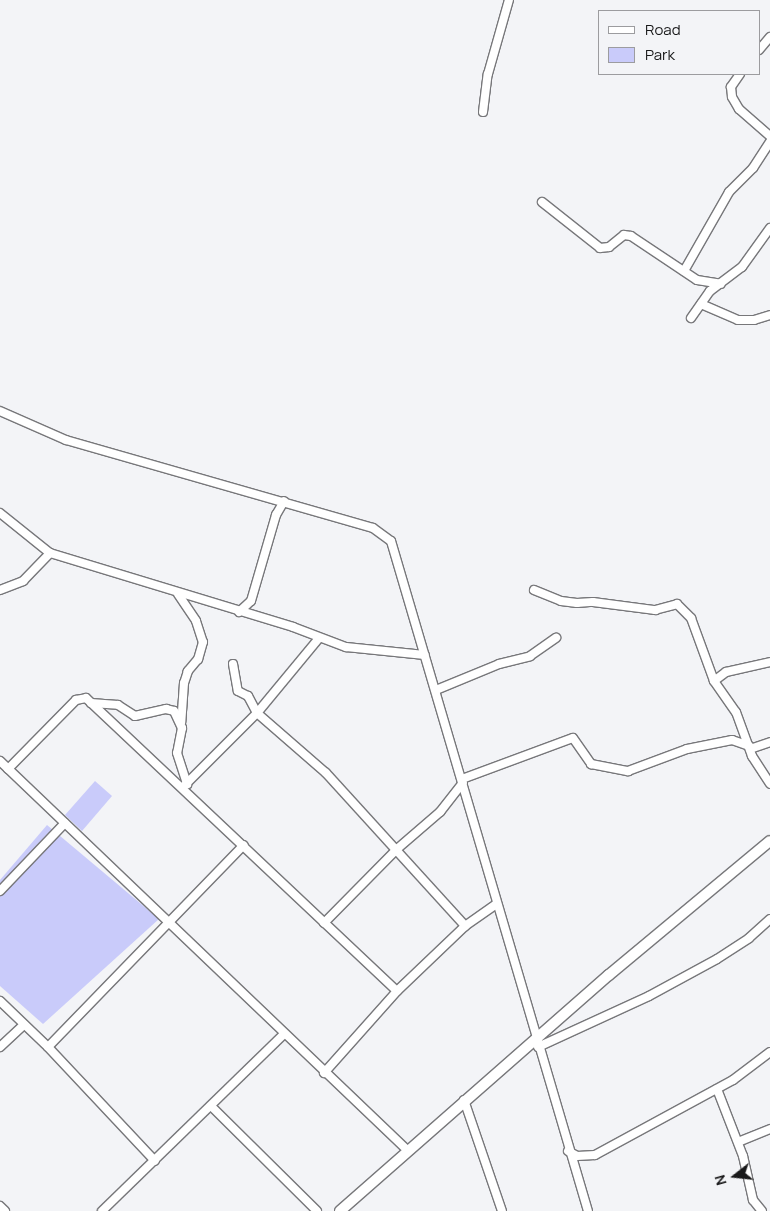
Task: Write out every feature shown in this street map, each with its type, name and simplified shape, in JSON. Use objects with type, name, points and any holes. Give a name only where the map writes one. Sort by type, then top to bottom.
[{"type":"street","points":[[483,112],[488,74],[509,0]]},
{"type":"street","points":[[760,49],[770,37]]},
{"type":"street","points":[[739,75],[731,88],[732,97],[742,113],[770,136]]},
{"type":"street","points":[[684,271],[729,192],[746,176],[770,142]]},
{"type":"street","points":[[542,202],[600,248],[610,247],[624,236],[631,236],[702,282],[721,284]]},
{"type":"street","points":[[691,318],[710,291],[742,267],[770,228]]},
{"type":"street","points":[[702,304],[738,320],[754,320],[770,315]]},
{"type":"street","points":[[0,411],[66,440],[284,501],[383,532],[397,554],[568,1151],[588,1211]]},
{"type":"street","points":[[239,612],[251,601],[276,515],[284,501]]},
{"type":"street","points":[[0,513],[50,553],[178,594],[293,626],[320,638],[360,650],[425,654]]},
{"type":"street","points":[[0,590],[23,581],[50,553]]},
{"type":"street","points":[[534,590],[561,601],[577,603],[593,602],[655,610],[677,604],[692,618],[714,681],[736,712],[749,748],[770,784]]},
{"type":"street","points":[[178,594],[196,621],[203,642],[198,660],[184,683],[177,753],[185,786]]},
{"type":"street","points":[[185,786],[257,713],[320,638]]},
{"type":"street","points":[[436,690],[499,664],[530,656],[556,638]]},
{"type":"street","points":[[714,681],[726,672],[770,662]]},
{"type":"street","points":[[233,664],[238,691],[248,696],[257,713],[326,773],[465,926]]},
{"type":"street","points":[[8,770],[76,700],[84,697],[185,786],[397,992]]},
{"type":"street","points":[[91,703],[118,705],[135,716],[171,709],[181,723]]},
{"type":"street","points":[[324,923],[397,850],[440,812],[462,781],[574,738],[591,764],[628,771],[687,749],[732,740],[749,748],[770,742]]},
{"type":"street","points":[[0,761],[324,1073],[407,1150]]},
{"type":"street","points":[[0,891],[65,823]]},
{"type":"street","points":[[340,1211],[464,1100],[537,1043],[770,841]]},
{"type":"street","points":[[48,1047],[244,845]]},
{"type":"street","points":[[324,1073],[397,992],[465,926],[497,904]]},
{"type":"street","points":[[537,1043],[709,964],[749,938],[770,919]]},
{"type":"street","points":[[0,1001],[48,1047],[155,1161]]},
{"type":"street","points":[[0,1047],[24,1025]]},
{"type":"street","points":[[102,1211],[284,1034]]},
{"type":"street","points":[[568,1151],[576,1156],[595,1155],[717,1089],[770,1052]]},
{"type":"street","points":[[717,1089],[748,1172],[753,1200],[762,1211]]},
{"type":"street","points":[[464,1100],[502,1211]]},
{"type":"street","points":[[211,1106],[317,1211]]},
{"type":"street","points":[[738,1142],[770,1129]]},
{"type":"street","points":[[0,1206],[5,1211]]},
{"type":"green space","points":[[95,781],[112,796],[82,831],[65,815]]},
{"type":"green space","points":[[47,825],[159,919],[43,1024],[0,986],[0,880]]}]
